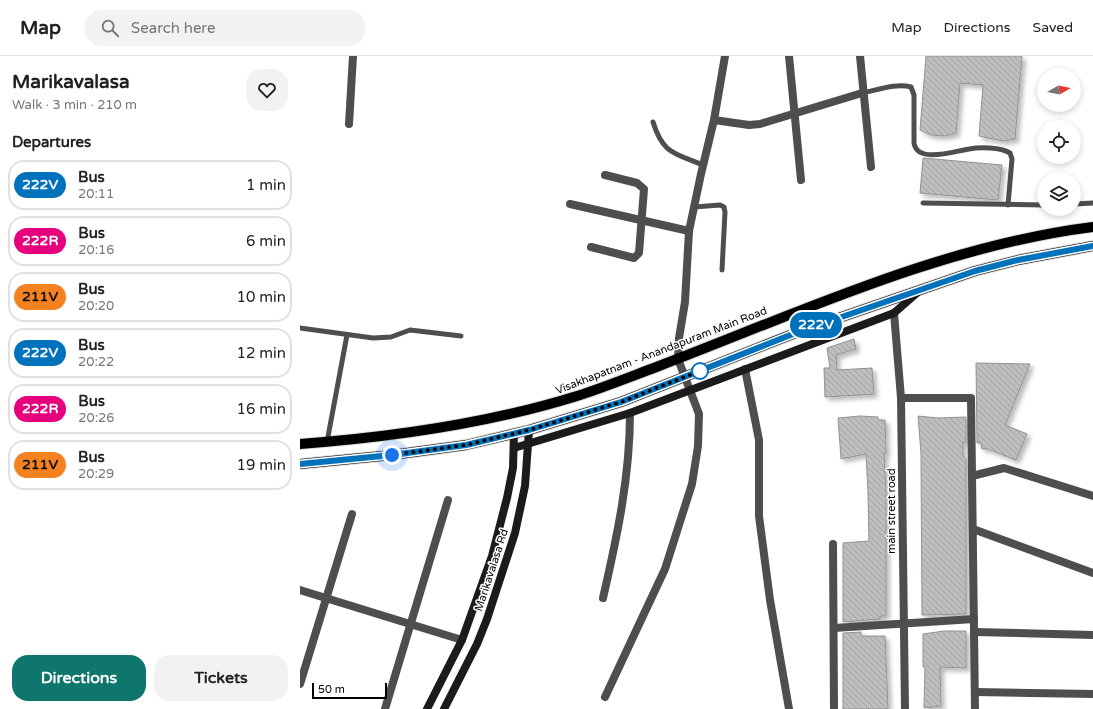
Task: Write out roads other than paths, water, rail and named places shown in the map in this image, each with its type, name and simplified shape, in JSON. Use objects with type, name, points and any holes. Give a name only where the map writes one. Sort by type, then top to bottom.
[{"type":"main road","name":"Visakhapatnam - Anandapuram Main Road","points":[[300,444],[404,434],[464,425],[516,414],[579,395],[678,359],[831,299],[955,256],[1015,240],[1093,227]]},
{"type":"main road","points":[[300,464],[392,455],[466,445],[529,430],[608,406],[684,378],[798,332],[923,287],[1018,260],[1093,246]]},
{"type":"street","points":[[349,124],[353,56]]},
{"type":"street","points":[[605,697],[665,569],[692,484],[698,446],[699,414],[678,359],[685,302],[689,231],[714,120],[725,56]]},
{"type":"street","points":[[789,56],[801,180]]},
{"type":"street","points":[[860,56],[862,93],[870,167]]},
{"type":"street","points":[[714,120],[749,125],[760,124],[862,93]]},
{"type":"street","points":[[591,247],[634,258],[639,253],[644,193],[642,185],[605,175]]},
{"type":"street","points":[[570,204],[689,231]]},
{"type":"street","points":[[514,448],[630,413],[894,313],[923,287]]},
{"type":"street","name":"main street road","points":[[894,313],[901,398],[904,709]]},
{"type":"street","points":[[745,369],[753,399],[760,440],[759,516],[770,600],[789,709]]},
{"type":"street","points":[[901,398],[971,398],[975,709]]},
{"type":"street","points":[[604,598],[617,540],[626,486],[630,442],[630,413]]},
{"type":"street","name":"Marikavalasa Rd","points":[[444,709],[477,644],[487,619],[515,533],[525,486],[529,430]]},
{"type":"street","name":"Marikavalasa Rd","points":[[427,709],[462,640],[494,549],[507,498],[514,448],[514,433]]},
{"type":"street","points":[[972,476],[989,470],[1004,468],[1093,496]]},
{"type":"street","points":[[385,709],[448,500]]},
{"type":"street","points":[[300,684],[352,514]]},
{"type":"street","points":[[973,530],[1093,573]]},
{"type":"street","points":[[833,544],[834,709]]},
{"type":"street","points":[[300,590],[462,640]]},
{"type":"street","points":[[834,628],[974,619]]},
{"type":"street","points":[[974,632],[1093,635]]},
{"type":"street","points":[[975,692],[1093,694]]},
{"type":"lane","points":[[862,93],[894,86],[904,85],[911,87],[914,96],[914,148],[923,154],[953,154],[970,149],[1005,150],[1010,152],[1012,159],[1008,206]]},
{"type":"lane","points":[[653,122],[661,143],[668,149],[703,165]]},
{"type":"lane","points":[[923,203],[1008,206],[1037,205]]},
{"type":"lane","points":[[1081,204],[1093,203]]},
{"type":"lane","points":[[694,207],[720,205],[724,207],[722,270]]},
{"type":"lane","points":[[300,328],[347,335],[384,338],[410,330],[461,336]]},
{"type":"lane","points":[[327,442],[347,335]]}]
